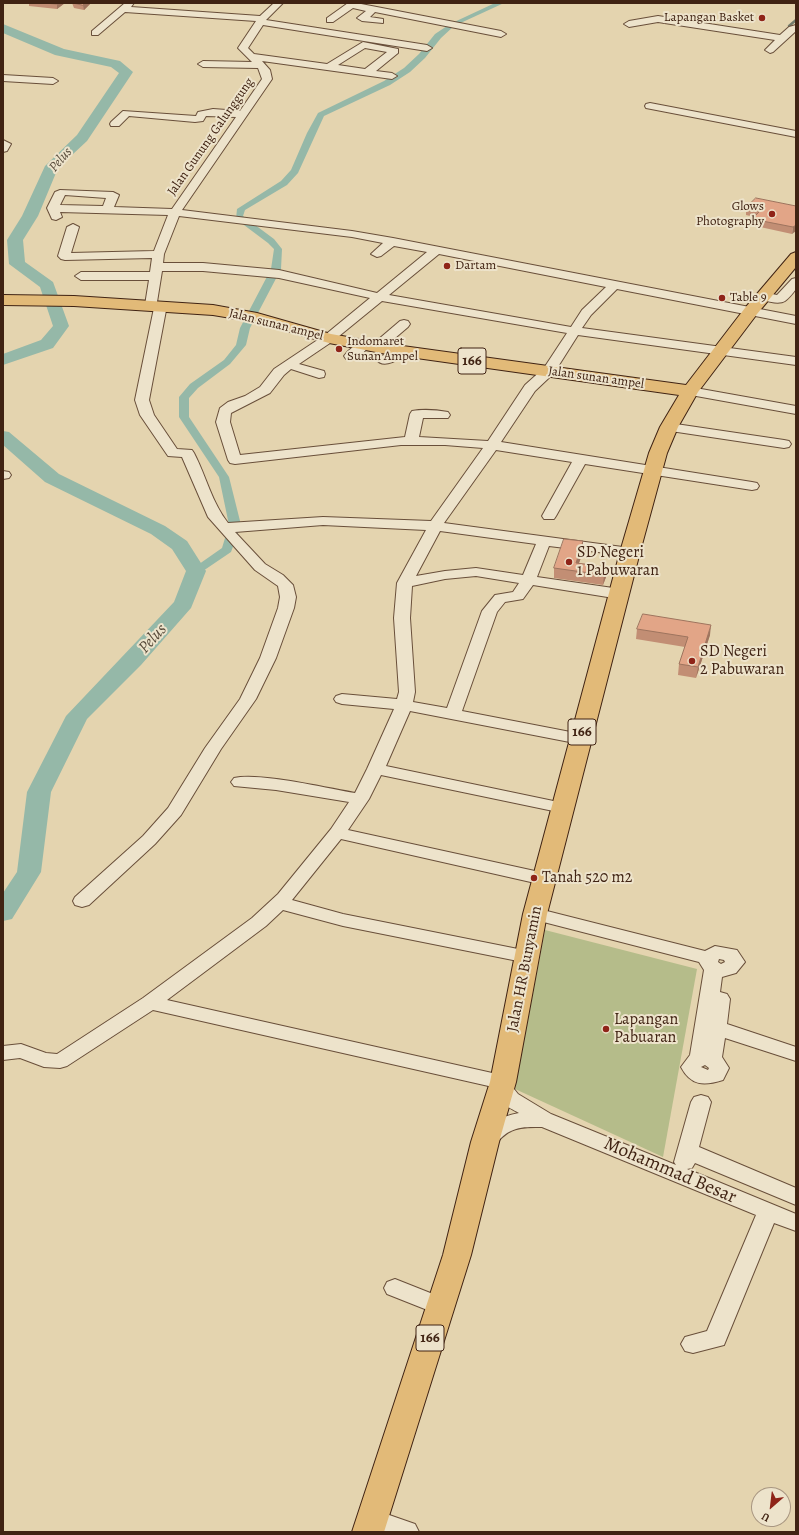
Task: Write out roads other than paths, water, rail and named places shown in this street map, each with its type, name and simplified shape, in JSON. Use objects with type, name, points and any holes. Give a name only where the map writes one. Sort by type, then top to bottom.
[{"type":"main road","name":"Jalan HR Bunyamin","points":[[503,1082],[535,914],[580,739],[653,469],[669,427],[690,391],[763,296],[790,273],[796,257]]},
{"type":"main road","name":"Jalan sunan ampel","points":[[3,300],[74,301],[156,305],[213,310],[257,318],[375,350],[401,351],[690,391]]},
{"type":"main road","name":"166","points":[[370,1526],[457,1255],[485,1142],[503,1082]]},
{"type":"street","name":"Jalan Gunung Galunggung","points":[[224,528],[213,514],[187,453],[174,453],[147,415],[142,402],[156,305],[156,272],[158,254],[175,212],[267,80],[268,75],[243,48],[261,21],[271,9],[279,3]]},
{"type":"street","points":[[339,3],[376,8],[501,34]]},
{"type":"street","points":[[330,20],[351,4]]},
{"type":"street","points":[[95,33],[127,6],[261,21],[427,48]]},
{"type":"street","points":[[376,8],[362,18],[380,21]]},
{"type":"street","points":[[629,24],[662,19],[782,38]]},
{"type":"street","points":[[770,50],[792,28],[796,28]]},
{"type":"street","points":[[330,67],[364,45],[395,51],[368,72]]},
{"type":"street","points":[[250,56],[392,76]]},
{"type":"street","points":[[203,64],[260,65]]},
{"type":"street","points":[[3,78],[53,81]]},
{"type":"street","points":[[650,106],[796,134]]},
{"type":"street","points":[[115,124],[127,113],[195,119],[199,119],[202,114],[209,112],[244,114]]},
{"type":"street","points":[[3,142],[6,144],[3,149]]},
{"type":"street","points":[[92,221],[58,218],[55,216],[53,208],[58,194],[64,192],[113,195],[107,210]]},
{"type":"street","points":[[53,208],[175,212],[360,235],[796,320]]},
{"type":"street","points":[[73,227],[64,256],[65,258],[158,254]]},
{"type":"street","points":[[350,245],[360,235]]},
{"type":"street","points":[[377,254],[393,241]]},
{"type":"street","points":[[437,250],[330,338],[279,372],[265,390],[250,399],[233,405],[225,411],[223,422],[235,460],[411,441],[445,441],[492,445],[653,469],[752,486]]},
{"type":"street","points":[[81,276],[156,272],[203,267],[267,272],[380,297],[574,331],[796,361]]},
{"type":"street","points":[[763,296],[780,299],[796,282]]},
{"type":"street","points":[[3,1053],[10,1050],[21,1051],[44,1060],[60,1061],[76,1052],[150,1002],[260,922],[279,903],[337,833],[360,800],[376,769],[404,705],[407,692],[402,618],[405,583],[435,526],[530,388],[548,371],[586,313],[615,284]]},
{"type":"street","points":[[350,356],[375,350],[404,324]]},
{"type":"street","points":[[290,365],[319,374]]},
{"type":"street","points":[[690,391],[796,410]]},
{"type":"street","points":[[411,441],[417,414],[443,415]]},
{"type":"street","points":[[669,427],[784,444]]},
{"type":"street","points":[[549,516],[567,486],[580,459]]},
{"type":"street","points":[[224,528],[323,522],[394,523],[435,526],[630,552]]},
{"type":"street","points":[[82,901],[149,840],[175,810],[214,748],[248,699],[268,658],[286,608],[288,597],[285,585],[278,578],[260,567],[224,528]]},
{"type":"street","points":[[453,713],[490,611],[500,598],[518,596],[528,581],[544,541]]},
{"type":"street","points":[[405,583],[445,575],[476,572],[620,594]]},
{"type":"street","points":[[342,699],[404,705],[453,713],[580,739]]},
{"type":"street","points":[[376,769],[562,808]]},
{"type":"street","points":[[240,782],[276,785],[360,800]]},
{"type":"street","points":[[337,833],[544,879]]},
{"type":"street","points":[[279,903],[343,920],[528,957]]},
{"type":"street","points":[[535,914],[715,966]]},
{"type":"street","points":[[715,966],[716,1028],[705,1059],[715,966]]},
{"type":"street","points":[[150,1002],[503,1082],[504,1092],[511,1099],[544,1119]]},
{"type":"street","points":[[716,1028],[796,1054]]},
{"type":"street","points":[[682,1176],[701,1102]]},
{"type":"street","points":[[485,1142],[490,1133],[504,1126],[524,1120],[544,1119]]},
{"type":"street","name":"Mohammad Besar","points":[[544,1119],[796,1224]]},
{"type":"street","points":[[688,1151],[796,1197]]},
{"type":"street","points":[[693,1344],[716,1338],[768,1212]]},
{"type":"street","points":[[395,1288],[440,1306]]},
{"type":"street","points":[[370,1526],[406,1532]]},
{"type":"waterway","points":[[196,571],[227,550],[235,525],[224,477],[184,417],[184,397],[194,386],[227,362],[241,345],[245,328],[276,269],[278,249],[271,241],[239,217],[241,209],[284,183],[295,171],[311,133],[321,115],[387,83],[407,70],[422,56],[438,36],[452,25],[501,3]]},
{"type":"waterway","points":[[789,26],[796,20]]},
{"type":"waterway","name":"Pelus","points":[[3,28],[60,52],[115,64],[126,72],[82,138],[52,166],[30,216],[15,240],[17,264],[47,285],[61,326],[47,344],[3,360]]},
{"type":"waterway","name":"Pelus","points":[[3,436],[52,478],[158,530],[180,545],[196,571],[184,604],[133,660],[77,716],[39,792],[29,872],[3,913]]},
{"type":"place","name":"Lapangan Basket","points":[[762,18]]},
{"type":"place","name":"Glows Photography","points":[[772,214]]},
{"type":"place","name":"Dartam","points":[[447,266]]},
{"type":"place","name":"Table 9","points":[[722,298]]},
{"type":"place","name":"Indomaret Sunan Ampel","points":[[339,349]]},
{"type":"place","name":"SD Negeri 1 Pabuwaran","points":[[569,562]]},
{"type":"place","name":"SD Negeri 2 Pabuwaran","points":[[692,661]]},
{"type":"place","name":"Tanah 520 m2","points":[[534,878]]},
{"type":"place","name":"Lapangan Pabuaran","points":[[606,1029]]}]
